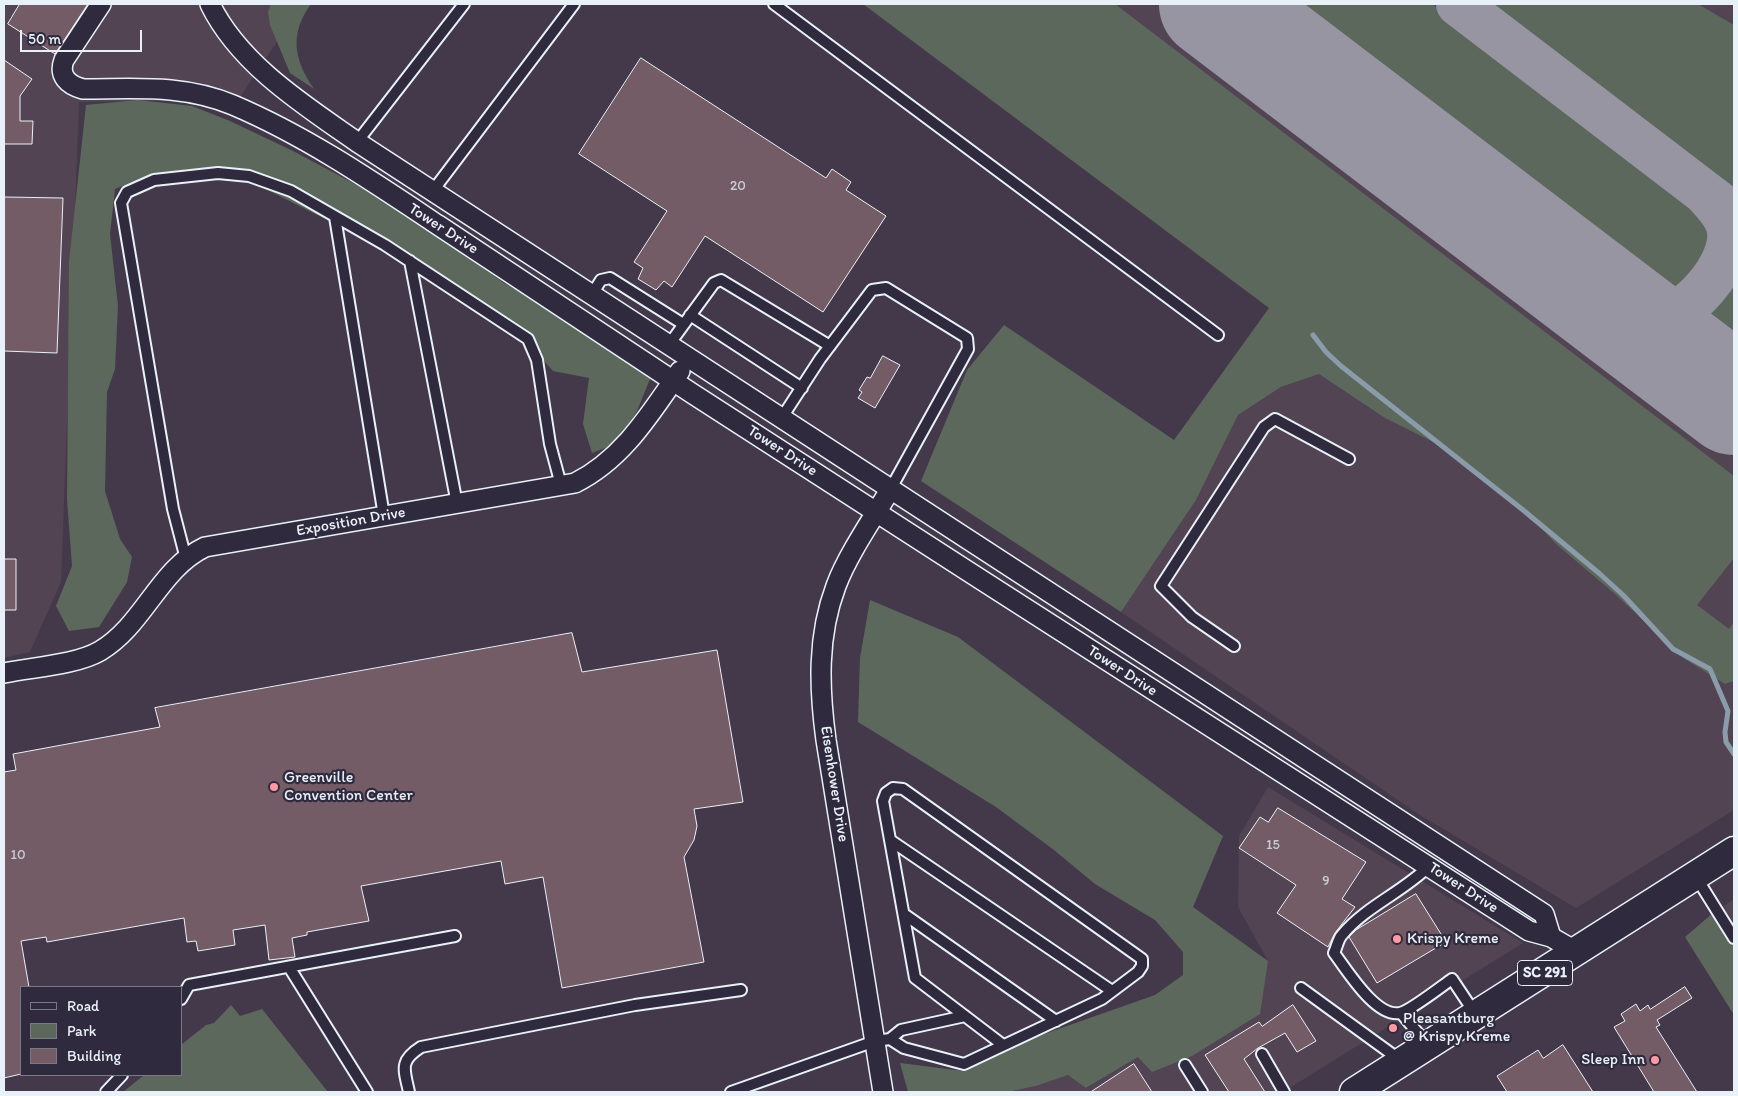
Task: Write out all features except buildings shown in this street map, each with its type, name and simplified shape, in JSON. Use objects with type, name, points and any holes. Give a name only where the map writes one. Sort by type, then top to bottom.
[{"type":"main road","name":"SC 291","points":[[1354,1092],[1578,952],[1734,851]]},
{"type":"street","name":"Tower Drive","points":[[101,4],[64,60],[62,71],[66,81],[72,85],[82,89],[161,88],[187,90],[230,104],[272,123],[359,173],[876,513],[1530,931],[1551,937],[1578,952]]},
{"type":"street","name":"Tower Drive","points":[[210,4],[230,39],[265,73],[357,142],[591,296],[1544,914],[1551,937]]},
{"type":"street","name":"Exposition Drive","points":[[4,673],[69,660],[100,650],[135,619],[174,569],[205,547],[575,483],[596,472],[616,455],[655,407],[688,359]]},
{"type":"street","name":"Eisenhower Drive","points":[[883,1092],[882,1040],[826,740],[820,698],[820,665],[826,618],[836,585],[890,490]]},
{"type":"lane","points":[[357,142],[464,4]]},
{"type":"lane","points":[[432,192],[574,4]]},
{"type":"lane","points":[[774,4],[1218,335]]},
{"type":"lane","points":[[186,559],[173,509],[121,203],[127,192],[154,180],[218,173],[249,176],[290,191],[410,261],[528,339],[537,360],[550,444],[561,485]]},
{"type":"lane","points":[[335,217],[384,516]]},
{"type":"lane","points":[[410,261],[457,504]]},
{"type":"lane","points":[[591,296],[601,280],[610,278],[683,324]]},
{"type":"lane","points":[[668,346],[714,283],[721,280],[830,346]]},
{"type":"lane","points":[[781,419],[830,346],[872,290],[886,288],[967,338],[968,350],[890,490]]},
{"type":"lane","points":[[690,315],[802,388]]},
{"type":"lane","points":[[1234,646],[1192,617],[1161,586],[1264,427],[1274,419],[1349,459]]},
{"type":"lane","points":[[882,1040],[964,1064],[1102,1000],[1138,972],[1142,966],[1142,960],[903,789],[893,788],[886,793],[883,801],[915,978],[1004,1045]]},
{"type":"lane","points":[[890,840],[1112,991]]},
{"type":"lane","points":[[1429,866],[1420,875],[1379,903],[1341,936],[1334,953],[1363,992],[1387,1012],[1401,1013],[1452,979],[1476,1016]]},
{"type":"lane","points":[[1695,876],[1734,938]]},
{"type":"lane","points":[[904,914],[1056,1021]]},
{"type":"lane","points":[[182,997],[190,985],[454,936]]},
{"type":"lane","points":[[289,967],[367,1092]]},
{"type":"lane","points":[[1301,988],[1403,1062]]},
{"type":"lane","points":[[409,1092],[404,1066],[409,1054],[421,1047],[635,1005],[741,990]]},
{"type":"lane","points":[[1401,1013],[1429,1046]]},
{"type":"lane","points":[[731,1092],[882,1040],[901,1030],[965,1016]]},
{"type":"lane","points":[[1262,1054],[1284,1092]]},
{"type":"lane","points":[[1185,1065],[1202,1092]]},
{"type":"lane","points":[[106,1092],[121,1076]]},
{"type":"shaded area","points":[[4,4],[302,4],[230,112],[196,100],[79,102],[61,582],[30,652],[4,658]]},
{"type":"shaded area","points":[[879,4],[1734,4],[1734,25],[1711,12],[1734,31],[1734,627],[1721,644]]},
{"type":"shaded area","points":[[1319,374],[1385,418],[1441,446],[1516,502],[1556,544],[1725,684],[1734,681],[1734,810],[1576,908],[1420,815],[1121,612],[1196,500],[1238,415],[1281,387]]},
{"type":"shaded area","points":[[1268,787],[1523,943],[1283,1092],[1008,1092],[1036,1086],[1068,1075],[1087,1088],[1138,1057],[1268,961],[1238,907],[1239,836]]},
{"type":"shaded area","points":[[1734,899],[1734,945],[1713,913]]},
{"type":"green space","points":[[271,4],[311,4],[299,26],[297,47],[302,68],[314,89],[290,73],[270,25],[268,12]]},
{"type":"green space","points":[[863,4],[1115,4],[1734,476],[1734,558],[1697,605],[1729,629],[1734,622],[1734,681],[1725,684],[1685,659],[1615,594],[1556,544],[1516,502],[1441,446],[1385,418],[1319,374],[1281,387],[1238,415],[1196,500],[1121,612],[921,481],[967,370],[1004,325],[1174,440],[1269,308]]},
{"type":"green space","points":[[1300,4],[1432,4],[1702,209],[1710,221],[1714,232],[1714,243],[1706,264],[1681,292]]},
{"type":"green space","points":[[1480,4],[1698,4],[1734,25],[1734,199]]},
{"type":"green space","points":[[138,100],[192,106],[230,121],[293,151],[355,184],[432,232],[504,283],[560,314],[652,374],[637,411],[618,443],[592,453],[583,424],[589,378],[553,371],[522,336],[371,242],[226,169],[188,169],[135,181],[115,189],[110,234],[118,306],[115,369],[107,392],[105,491],[120,539],[132,557],[127,582],[99,627],[69,631],[56,606],[72,566],[67,499],[69,262],[86,105]]},
{"type":"green space","points":[[1734,273],[1734,333],[1708,313],[1714,296]]},
{"type":"green space","points":[[870,600],[958,637],[1223,836],[1193,907],[1268,961],[1260,1014],[1192,1056],[1152,1072],[1138,1057],[1086,1088],[1068,1075],[1036,1086],[1008,1092],[908,1092],[900,1063],[963,1071],[1030,1039],[1155,995],[1183,975],[1183,952],[1155,920],[1095,884],[1054,850],[996,807],[858,722],[860,658]]},
{"type":"green space","points":[[1713,913],[1734,945],[1734,1015],[1685,937]]},
{"type":"green space","points":[[231,1005],[240,1016],[262,1009],[328,1092],[123,1092],[143,1076],[182,1076],[182,1044],[206,1025],[214,1023]]},
{"type":"waterway","points":[[1313,335],[1326,352],[1341,366],[1523,510],[1600,574],[1624,596],[1673,649],[1710,669],[1728,711],[1725,732],[1726,742],[1734,754]]},
{"type":"taxiway","points":[[1260,4],[1263,32],[1277,52]]},
{"type":"taxiway","points":[[1458,4],[1734,215]]},
{"type":"taxiway","points":[[1616,310],[1639,320],[1662,319],[1678,312],[1706,287],[1717,272],[1725,256],[1729,240],[1728,226],[1724,216],[1704,192]]},
{"type":"runway","points":[[1214,4],[1734,400]]},
{"type":"place","name":"Greenville Convention Center","points":[[274,787]]},
{"type":"place","name":"Krispy Kreme","points":[[1397,939]]},
{"type":"place","name":"Pleasantburg @ Krispy Kreme","points":[[1393,1028]]},
{"type":"place","name":"Sleep Inn","points":[[1655,1060]]}]
